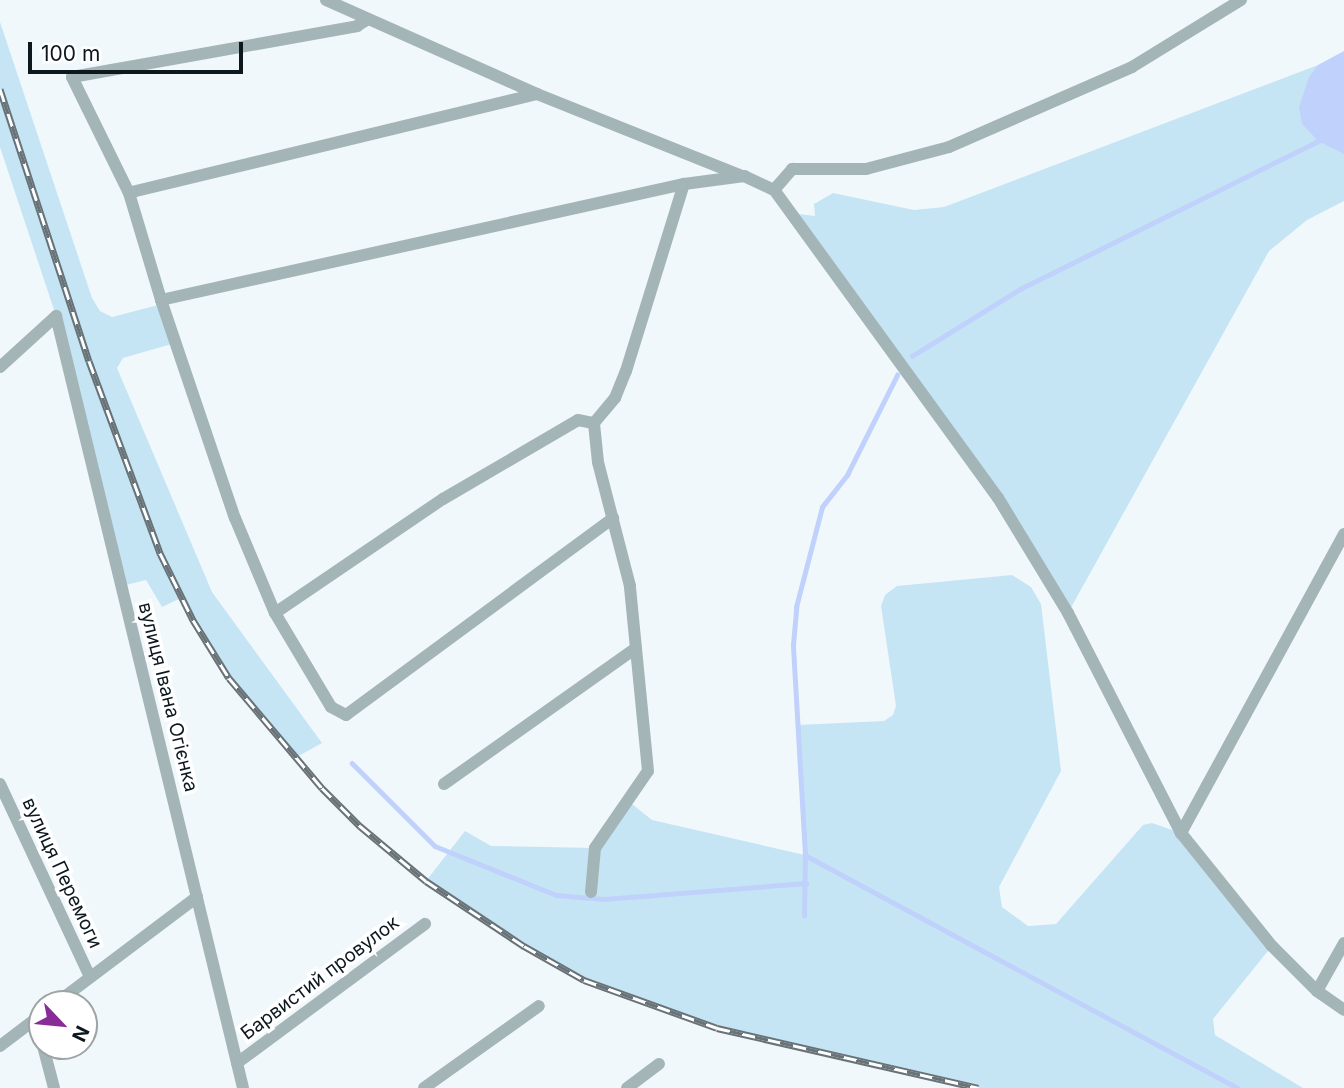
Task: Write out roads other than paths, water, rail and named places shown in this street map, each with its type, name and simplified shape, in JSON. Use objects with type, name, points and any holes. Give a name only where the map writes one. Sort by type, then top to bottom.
[{"type":"street","points":[[326,0],[537,94],[774,190],[998,498],[1068,613],[1181,833],[1236,905],[1317,991],[1344,1010]]},
{"type":"street","points":[[774,190],[792,169],[866,169],[949,147],[1132,67],[1241,0]]},
{"type":"street","points":[[368,19],[357,26],[72,77],[129,192],[161,300],[235,518],[275,613],[331,707],[346,715],[614,518]]},
{"type":"street","points":[[129,192],[537,94]]},
{"type":"street","points":[[161,300],[684,184],[744,176]]},
{"type":"street","points":[[591,892],[595,848],[648,771],[630,586],[598,462],[594,423],[615,398],[684,184]]},
{"type":"street","name":"вулиця Івана Огієнка","points":[[0,367],[56,316],[243,1088]]},
{"type":"street","points":[[275,613],[443,499],[578,420],[594,423]]},
{"type":"street","points":[[1181,833],[1344,534]]},
{"type":"street","points":[[444,785],[636,648]]},
{"type":"street","name":"вулиця Перемоги","points":[[0,784],[90,977]]},
{"type":"street","points":[[73,990],[197,897]]},
{"type":"street","name":"Барвистий провулок","points":[[237,1063],[425,924]]},
{"type":"street","points":[[1317,991],[1344,943]]},
{"type":"street","points":[[424,1088],[539,1006]]},
{"type":"street","points":[[0,1046],[28,1024]]},
{"type":"street","points":[[46,1060],[54,1088]]},
{"type":"street","points":[[627,1088],[659,1064]]},
{"type":"water","points":[[1344,51],[1344,154],[1318,141],[1302,124],[1299,107],[1309,77],[1318,65]]},
{"type":"waterway","points":[[912,356],[1020,289],[1322,139]]},
{"type":"waterway","points":[[804,916],[805,855],[793,645],[796,607],[822,507],[847,475],[897,375]]},
{"type":"waterway","points":[[352,763],[435,846],[556,895],[604,899],[806,883]]},
{"type":"waterway","points":[[805,855],[1238,1088]]},
{"type":"railway","points":[[0,89],[89,361],[160,553],[193,620],[229,678],[322,788],[360,826],[426,881],[524,946],[584,980],[717,1028],[978,1088]]}]
